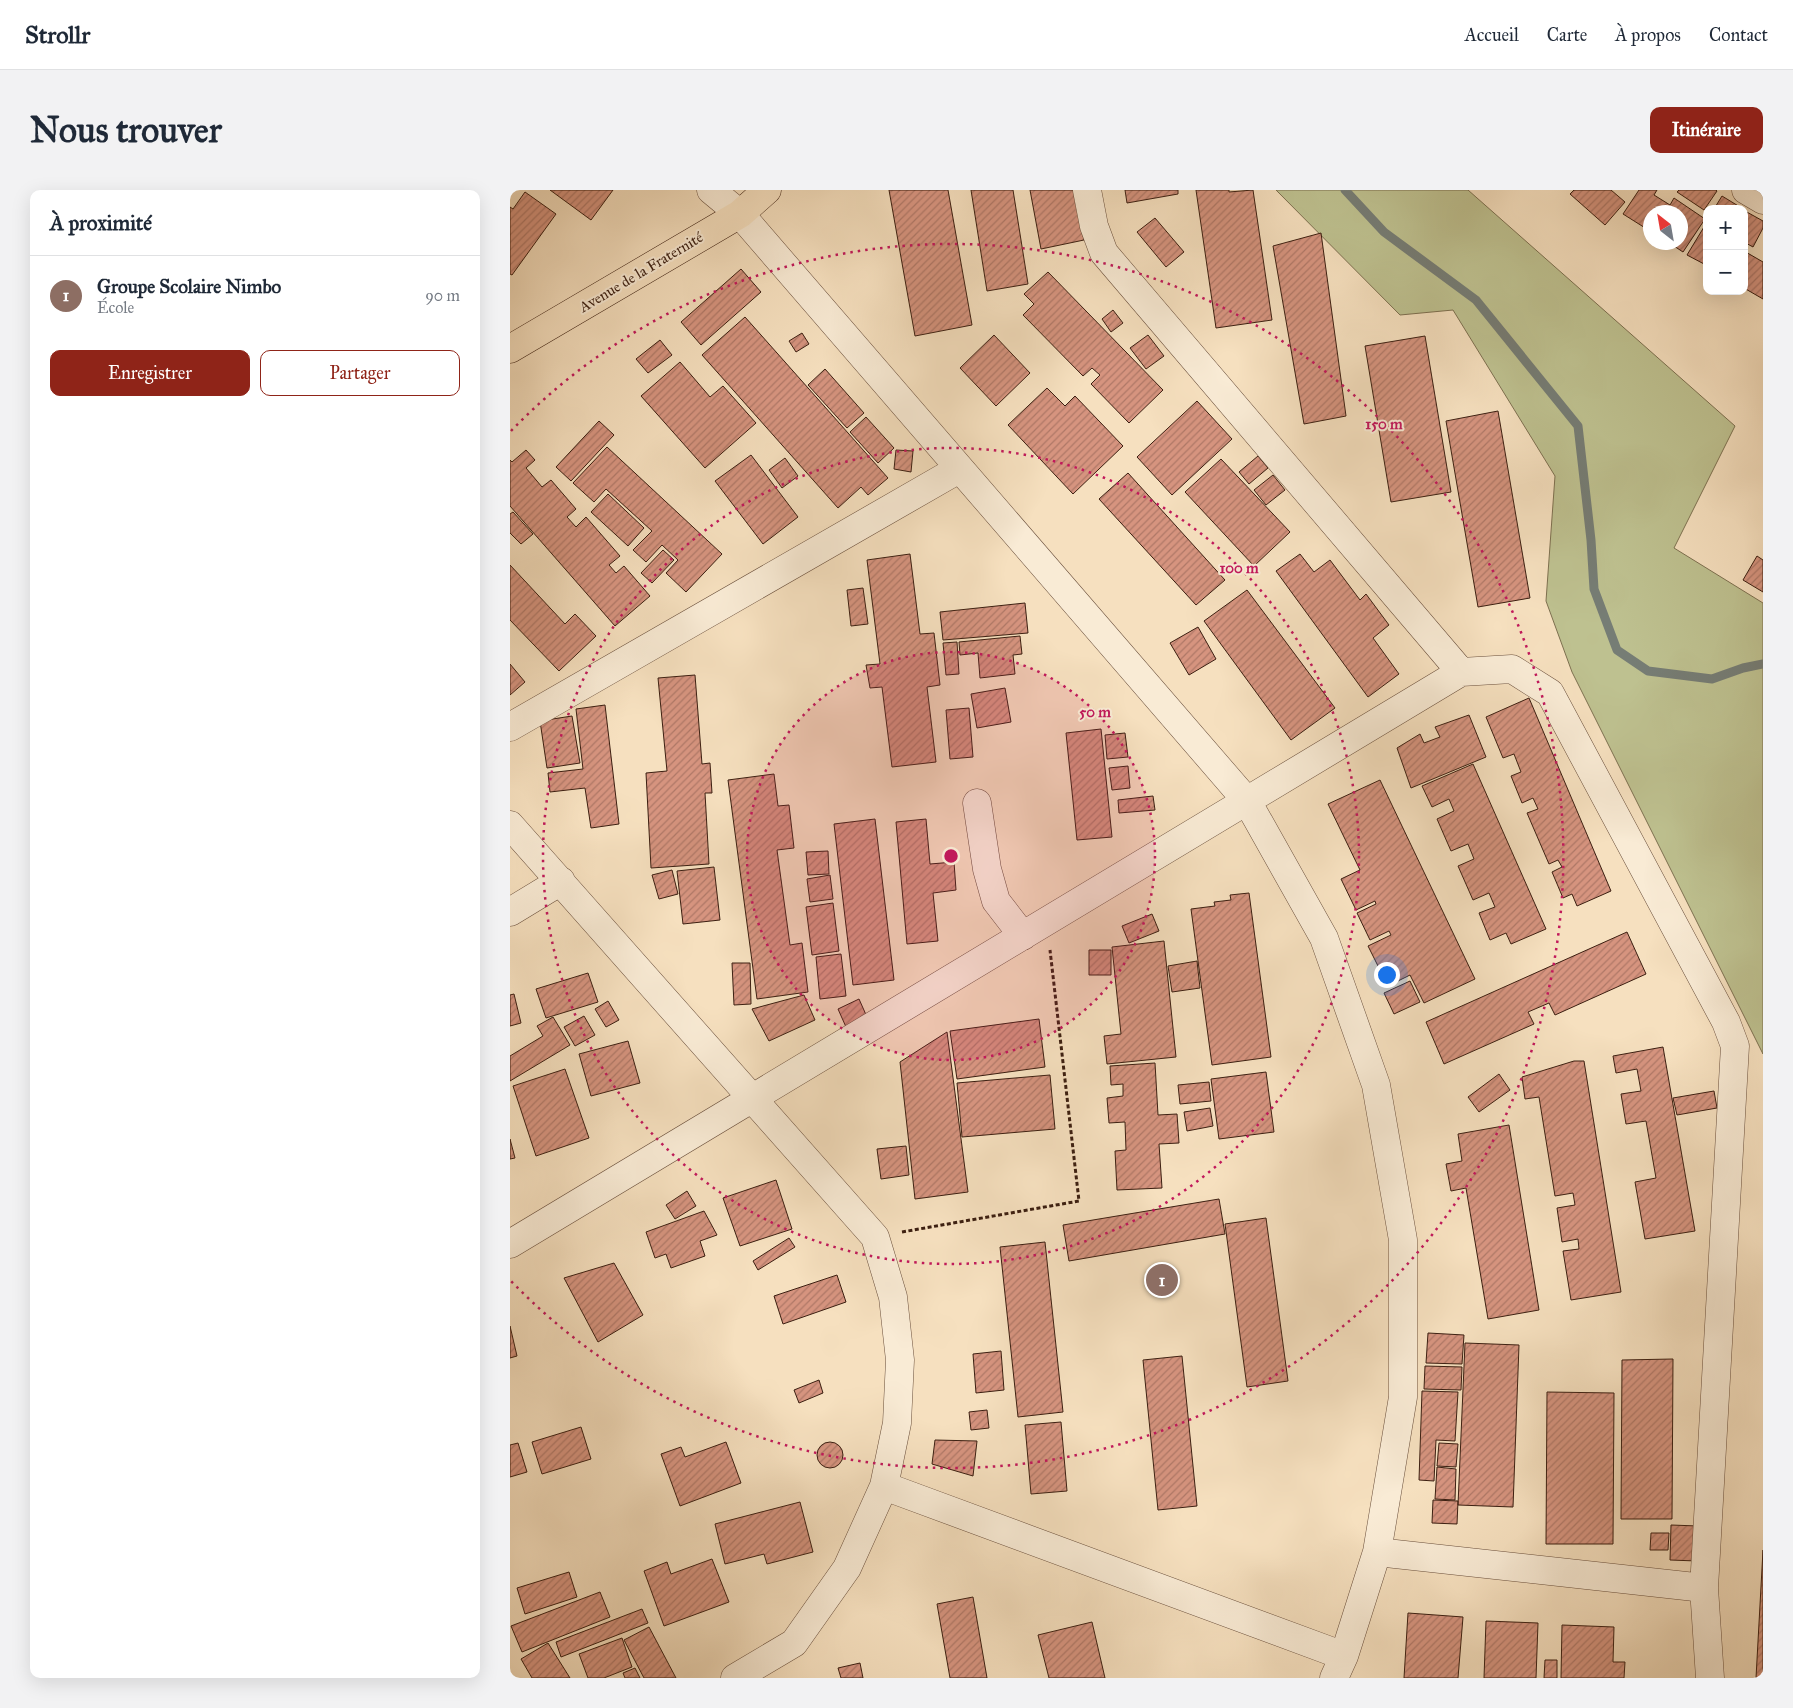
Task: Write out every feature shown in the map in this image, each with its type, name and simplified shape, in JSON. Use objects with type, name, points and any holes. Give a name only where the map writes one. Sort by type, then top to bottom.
[{"type":"main road","name":"Avenue de la Fraternité","points":[[510,349],[740,214],[767,190]]},
{"type":"street","points":[[711,190],[740,214],[1247,801],[1324,938],[1376,1085],[1403,1240],[1403,1397],[1377,1552],[1339,1667],[884,1486]]},
{"type":"street","points":[[1088,190],[1094,226],[1104,253],[1461,672]]},
{"type":"street","points":[[1746,190],[1763,200]]},
{"type":"street","points":[[510,727],[959,469]]},
{"type":"street","points":[[510,1244],[1461,672],[1512,670],[1550,693],[1726,1022],[1735,1046],[1704,1588],[1710,1678]]},
{"type":"street","points":[[977,803],[987,869],[996,901],[1023,936]]},
{"type":"street","points":[[510,825],[874,1236],[893,1297],[900,1360],[898,1423],[884,1486],[847,1568],[794,1642],[735,1678]]},
{"type":"street","points":[[510,912],[561,881]]},
{"type":"street","points":[[1377,1552],[1704,1588]]},
{"type":"path","points":[[874,1236],[1079,1201],[1046,922]]},
{"type":"green space","points":[[1276,190],[1468,190],[1735,426],[1674,548],[1763,603],[1763,1054],[1572,672],[1546,601],[1555,476],[1453,310],[1400,315]]},
{"type":"building","points":[[550,190],[613,190],[591,220]]},
{"type":"building","points":[[889,190],[948,190],[972,325],[915,336]]},
{"type":"building","points":[[971,190],[1013,190],[1028,284],[987,291]]},
{"type":"building","points":[[1030,190],[1074,190],[1084,240],[1041,249]]},
{"type":"building","points":[[1125,190],[1178,190],[1178,194],[1127,203]]},
{"type":"building","points":[[1196,190],[1229,190],[1229,192],[1253,190],[1272,320],[1216,328]]},
{"type":"building","points":[[1574,190],[1611,190],[1625,202],[1605,225],[1570,194]]},
{"type":"building","points":[[1639,190],[1657,190],[1654,195],[1670,205],[1643,205],[1643,227],[1623,214]]},
{"type":"building","points":[[1679,190],[1717,191],[1707,205],[1703,205],[1703,209],[1677,192]]},
{"type":"building","points":[[525,192],[556,214],[512,275],[510,274],[510,207],[513,209]]},
{"type":"building","points":[[1722,196],[1737,205],[1716,205]]},
{"type":"building","points":[[1674,198],[1684,205],[1670,205]]},
{"type":"building","points":[[1688,207],[1703,218],[1703,222],[1688,244]]},
{"type":"building","points":[[1748,213],[1763,221],[1763,228],[1753,247],[1748,244]]},
{"type":"building","points":[[1155,218],[1184,252],[1166,267],[1137,232]]},
{"type":"building","points":[[1703,229],[1703,263],[1687,255]]},
{"type":"building","points":[[1321,233],[1346,416],[1304,424],[1273,246]]},
{"type":"building","points":[[1748,253],[1763,262],[1763,299],[1748,290]]},
{"type":"building","points":[[741,269],[761,292],[701,345],[681,322]]},
{"type":"building","points":[[1048,272],[1163,390],[1129,423],[1091,384],[1100,375],[1092,368],[1083,376],[1023,315],[1034,304],[1024,294]]},
{"type":"building","points":[[1113,310],[1123,323],[1111,332],[1102,319]]},
{"type":"building","points":[[745,317],[888,478],[868,495],[861,487],[838,508],[702,355]]},
{"type":"building","points":[[802,333],[809,344],[796,352],[789,341]]},
{"type":"building","points":[[994,335],[1030,373],[996,406],[960,368]]},
{"type":"building","points":[[1148,335],[1164,356],[1146,369],[1130,348]]},
{"type":"building","points":[[1425,336],[1451,492],[1391,502],[1365,346]]},
{"type":"building","points":[[660,340],[672,355],[648,373],[636,359]]},
{"type":"building","points":[[680,362],[710,397],[723,386],[756,423],[705,468],[641,396]]},
{"type":"building","points":[[825,369],[864,413],[847,428],[808,385]]},
{"type":"building","points":[[1047,388],[1065,406],[1075,396],[1123,446],[1073,494],[1008,425]]},
{"type":"building","points":[[1197,401],[1232,439],[1172,495],[1137,457]]},
{"type":"building","points":[[1498,411],[1530,598],[1478,607],[1446,421]]},
{"type":"building","points":[[866,417],[894,448],[878,463],[850,432]]},
{"type":"building","points":[[599,421],[614,435],[571,481],[556,467]]},
{"type":"building","points":[[607,447],[722,554],[686,592],[666,573],[678,560],[662,545],[646,562],[633,550],[652,531],[606,489],[594,502],[573,483]]},
{"type":"building","points":[[526,450],[535,460],[526,468],[542,487],[551,480],[576,509],[567,517],[576,527],[586,517],[620,556],[609,565],[616,573],[624,566],[650,596],[615,626],[510,506],[510,460],[512,462]]},
{"type":"building","points":[[896,450],[913,451],[911,472],[894,469]]},
{"type":"building","points":[[751,455],[798,517],[763,544],[715,481]]},
{"type":"building","points":[[1258,456],[1268,468],[1249,484],[1239,472]]},
{"type":"building","points":[[785,458],[798,476],[782,488],[769,470]]},
{"type":"building","points":[[1221,459],[1290,532],[1254,566],[1185,492]]},
{"type":"building","points":[[1128,473],[1225,580],[1196,605],[1099,499]]},
{"type":"building","points":[[1273,475],[1285,490],[1266,505],[1254,490]]},
{"type":"building","points":[[608,494],[644,528],[628,546],[591,512]]},
{"type":"building","points":[[513,512],[533,534],[521,544],[510,533],[510,514]]},
{"type":"building","points":[[663,550],[674,560],[652,583],[641,573]]},
{"type":"building","points":[[910,554],[920,634],[934,633],[940,685],[927,687],[936,762],[892,767],[882,687],[870,688],[866,665],[880,664],[867,560]]},
{"type":"building","points":[[1300,554],[1314,572],[1330,560],[1360,600],[1366,594],[1389,625],[1373,638],[1399,674],[1368,697],[1276,571]]},
{"type":"building","points":[[1757,556],[1763,560],[1763,592],[1743,580]]},
{"type":"building","points":[[510,565],[565,624],[575,614],[596,636],[559,671],[510,620]]},
{"type":"building","points":[[863,588],[868,624],[851,626],[847,590]]},
{"type":"building","points":[[1247,590],[1335,708],[1291,740],[1204,621]]},
{"type":"building","points":[[1025,603],[1028,633],[943,640],[940,612]]},
{"type":"building","points":[[1198,627],[1216,659],[1189,675],[1170,643]]},
{"type":"building","points":[[1020,636],[1022,654],[1013,655],[1015,674],[980,678],[978,653],[960,655],[959,642]]},
{"type":"building","points":[[957,642],[959,674],[946,675],[943,643]]},
{"type":"building","points":[[510,664],[525,682],[510,695]]},
{"type":"building","points":[[695,675],[702,764],[710,763],[712,793],[705,793],[709,864],[651,868],[646,773],[667,771],[658,678]]},
{"type":"building","points":[[1005,688],[1011,722],[977,728],[971,694]]},
{"type":"building","points":[[1529,698],[1611,891],[1577,906],[1572,894],[1563,898],[1552,872],[1562,867],[1558,860],[1549,864],[1527,813],[1538,809],[1533,798],[1522,803],[1511,776],[1521,772],[1514,754],[1503,758],[1486,717]]},
{"type":"building","points":[[605,705],[619,824],[591,828],[585,788],[550,792],[548,773],[583,769],[576,709]]},
{"type":"building","points":[[969,708],[973,757],[950,759],[946,710]]},
{"type":"building","points":[[1469,715],[1486,757],[1411,788],[1397,748],[1420,734],[1424,743],[1440,737],[1435,727]]},
{"type":"building","points":[[572,716],[580,763],[547,768],[540,721]]},
{"type":"building","points":[[1101,729],[1112,837],[1077,840],[1066,733]]},
{"type":"building","points":[[1125,733],[1128,757],[1107,759],[1105,735]]},
{"type":"building","points":[[1473,764],[1546,929],[1511,944],[1506,933],[1490,940],[1479,913],[1495,907],[1489,893],[1473,900],[1458,866],[1474,859],[1468,844],[1451,851],[1437,819],[1454,811],[1449,799],[1432,807],[1422,786]]},
{"type":"building","points":[[1128,766],[1130,788],[1112,790],[1109,768]]},
{"type":"building","points":[[774,774],[778,806],[789,805],[794,848],[777,850],[790,945],[802,943],[808,992],[757,999],[728,780]]},
{"type":"building","points":[[1380,780],[1475,979],[1424,1003],[1410,975],[1388,986],[1368,946],[1391,935],[1389,931],[1370,940],[1357,913],[1376,904],[1375,901],[1356,910],[1341,879],[1360,870],[1328,804]]},
{"type":"building","points":[[1153,796],[1155,810],[1119,813],[1118,800]]},
{"type":"building","points":[[875,819],[894,980],[853,985],[834,824]]},
{"type":"building","points":[[926,819],[930,864],[954,862],[956,890],[933,893],[938,941],[907,944],[896,822]]},
{"type":"building","points":[[828,851],[829,874],[808,875],[806,852]]},
{"type":"building","points":[[714,867],[720,920],[683,924],[677,871]]},
{"type":"building","points":[[672,870],[678,894],[659,899],[652,875]]},
{"type":"building","points":[[830,875],[833,899],[810,902],[807,879]]},
{"type":"building","points":[[1249,893],[1271,1057],[1212,1065],[1191,909],[1215,906],[1214,902],[1231,900],[1230,895]]},
{"type":"building","points":[[833,903],[839,951],[812,955],[806,907]]},
{"type":"building","points":[[1152,914],[1159,931],[1129,943],[1122,926]]},
{"type":"building","points":[[1627,932],[1646,974],[1555,1015],[1549,1003],[1528,1012],[1534,1024],[1444,1064],[1426,1022]]},
{"type":"building","points":[[1164,941],[1176,1057],[1107,1064],[1104,1036],[1121,1034],[1112,947]]},
{"type":"building","points":[[1089,950],[1111,950],[1111,975],[1089,975]]},
{"type":"building","points":[[841,954],[846,996],[820,999],[816,957]]},
{"type":"building","points":[[1197,961],[1200,988],[1172,992],[1168,966]]},
{"type":"building","points":[[732,963],[750,963],[751,1004],[734,1005]]},
{"type":"building","points":[[588,973],[598,1002],[546,1018],[536,989]]},
{"type":"building","points":[[1410,981],[1420,1002],[1394,1014],[1384,993]]},
{"type":"building","points":[[514,994],[521,1023],[510,1026],[510,995]]},
{"type":"building","points":[[804,995],[815,1020],[769,1041],[752,1009]]},
{"type":"building","points":[[859,999],[867,1017],[846,1027],[838,1009]]},
{"type":"building","points":[[608,1001],[619,1020],[606,1027],[595,1009]]},
{"type":"building","points":[[584,1016],[595,1035],[575,1046],[564,1027]]},
{"type":"building","points":[[553,1017],[570,1045],[510,1081],[510,1056],[543,1036],[537,1026]]},
{"type":"building","points":[[1039,1019],[1045,1067],[957,1079],[950,1031]]},
{"type":"building","points":[[947,1032],[968,1192],[915,1199],[900,1062]]},
{"type":"building","points":[[628,1041],[640,1083],[591,1096],[579,1054]]},
{"type":"building","points":[[1663,1047],[1695,1231],[1645,1239],[1635,1182],[1656,1178],[1646,1121],[1626,1124],[1621,1094],[1641,1091],[1637,1069],[1616,1073],[1613,1056]]},
{"type":"building","points":[[1574,1061],[1584,1061],[1621,1292],[1571,1300],[1563,1251],[1579,1249],[1578,1239],[1562,1242],[1557,1208],[1575,1205],[1573,1193],[1555,1196],[1539,1097],[1525,1099],[1522,1077]]},
{"type":"building","points":[[1155,1063],[1158,1115],[1177,1114],[1179,1143],[1159,1144],[1162,1188],[1117,1190],[1115,1151],[1126,1150],[1125,1122],[1109,1123],[1107,1098],[1123,1096],[1123,1084],[1111,1085],[1110,1066]]},
{"type":"building","points":[[565,1069],[589,1138],[536,1156],[513,1086]]},
{"type":"building","points":[[1266,1072],[1274,1132],[1219,1139],[1211,1079]]},
{"type":"building","points":[[1499,1074],[1510,1090],[1479,1112],[1468,1097]]},
{"type":"building","points":[[1050,1075],[1055,1129],[962,1137],[957,1083]]},
{"type":"building","points":[[1209,1082],[1211,1101],[1180,1104],[1178,1085]]},
{"type":"building","points":[[1714,1091],[1717,1108],[1677,1115],[1673,1098]]},
{"type":"building","points":[[1210,1108],[1213,1126],[1187,1131],[1184,1112]]},
{"type":"building","points":[[1509,1125],[1539,1310],[1488,1319],[1466,1188],[1451,1191],[1446,1164],[1462,1161],[1458,1134]]},
{"type":"building","points":[[510,1139],[515,1158],[510,1159]]},
{"type":"building","points":[[906,1146],[909,1175],[881,1179],[877,1149]]},
{"type":"building","points":[[776,1180],[792,1229],[740,1246],[723,1198]]},
{"type":"building","points":[[687,1191],[696,1206],[675,1219],[666,1205]]},
{"type":"building","points":[[1219,1199],[1225,1234],[1069,1261],[1063,1225]]},
{"type":"building","points":[[704,1211],[717,1235],[700,1241],[705,1256],[671,1268],[666,1254],[655,1258],[646,1232]]},
{"type":"building","points":[[1266,1218],[1288,1381],[1247,1387],[1225,1224]]},
{"type":"building","points":[[789,1238],[795,1247],[758,1270],[753,1261]]},
{"type":"building","points":[[1045,1242],[1063,1412],[1018,1417],[1000,1247]]},
{"type":"building","points":[[614,1263],[643,1315],[598,1342],[564,1278]]},
{"type":"building","points":[[837,1275],[846,1302],[783,1324],[774,1296]]},
{"type":"building","points":[[510,1326],[517,1356],[510,1358]]},
{"type":"building","points":[[1428,1333],[1464,1335],[1462,1364],[1426,1363]]},
{"type":"building","points":[[1465,1343],[1519,1345],[1513,1507],[1458,1505]]},
{"type":"building","points":[[1001,1351],[1004,1390],[976,1393],[973,1354]]},
{"type":"building","points":[[1182,1356],[1197,1506],[1158,1510],[1143,1360]]},
{"type":"building","points":[[1673,1359],[1672,1519],[1621,1519],[1622,1360]]},
{"type":"building","points":[[1425,1366],[1462,1367],[1461,1390],[1424,1389]]},
{"type":"building","points":[[819,1380],[823,1393],[799,1403],[794,1390]]},
{"type":"building","points":[[1422,1391],[1458,1392],[1455,1441],[1436,1440],[1434,1481],[1419,1480]]},
{"type":"building","points":[[1547,1392],[1614,1393],[1613,1544],[1546,1544]]},
{"type":"building","points":[[987,1410],[989,1428],[971,1430],[969,1412]]},
{"type":"building","points":[[1061,1422],[1067,1491],[1031,1494],[1025,1425]]},
{"type":"building","points":[[581,1427],[591,1459],[542,1474],[532,1442]]},
{"type":"building","points":[[935,1440],[977,1441],[973,1476],[932,1464]]},
{"type":"building","points":[[726,1442],[741,1483],[680,1506],[661,1454],[681,1447],[685,1457]]},
{"type":"building","points":[[830,1442],[839,1446],[843,1455],[839,1464],[830,1468],[821,1464],[817,1455],[821,1446]]},
{"type":"building","points":[[518,1443],[527,1472],[510,1477],[510,1445]]},
{"type":"building","points":[[1439,1443],[1458,1444],[1456,1467],[1437,1466]]},
{"type":"building","points":[[1437,1467],[1456,1469],[1455,1500],[1435,1499]]},
{"type":"building","points":[[1433,1500],[1458,1501],[1457,1524],[1432,1523]]},
{"type":"building","points":[[800,1502],[813,1552],[767,1564],[764,1554],[725,1564],[715,1524]]},
{"type":"building","points":[[1671,1525],[1698,1526],[1697,1561],[1670,1560]]},
{"type":"building","points":[[1651,1533],[1669,1533],[1668,1550],[1650,1550]]},
{"type":"building","points":[[1763,1550],[1763,1678],[1756,1678]]},
{"type":"building","points":[[712,1559],[729,1602],[664,1626],[644,1571],[667,1562],[671,1574]]},
{"type":"building","points":[[569,1572],[577,1597],[525,1614],[517,1588]]},
{"type":"building","points":[[600,1592],[610,1617],[522,1652],[511,1626]]},
{"type":"building","points":[[973,1597],[987,1678],[950,1678],[937,1604]]},
{"type":"building","points":[[642,1609],[648,1623],[561,1657],[556,1642]]},
{"type":"building","points":[[1408,1613],[1463,1617],[1458,1678],[1404,1678]]},
{"type":"building","points":[[1486,1621],[1538,1623],[1536,1678],[1484,1678]]},
{"type":"building","points":[[1092,1622],[1105,1678],[1049,1678],[1038,1635]]},
{"type":"building","points":[[1562,1625],[1614,1627],[1613,1662],[1625,1662],[1624,1678],[1561,1678]]},
{"type":"building","points":[[649,1627],[676,1678],[644,1678],[624,1640]]},
{"type":"building","points":[[622,1638],[632,1667],[604,1678],[588,1678],[579,1654]]},
{"type":"building","points":[[548,1643],[570,1678],[532,1678],[521,1659]]},
{"type":"building","points":[[1545,1660],[1557,1660],[1557,1678],[1544,1678]]},
{"type":"building","points":[[860,1663],[863,1678],[841,1678],[838,1668]]},
{"type":"building","points":[[635,1668],[640,1678],[625,1678],[623,1673]]},
{"type":"waterway","points":[[1345,190],[1384,232],[1476,300],[1578,426],[1591,540],[1594,589],[1617,650],[1648,671],[1712,679],[1743,668],[1763,664]]},
{"type":"place","name":"Groupe Scolaire Nimbo","points":[[1162,1280]]}]
